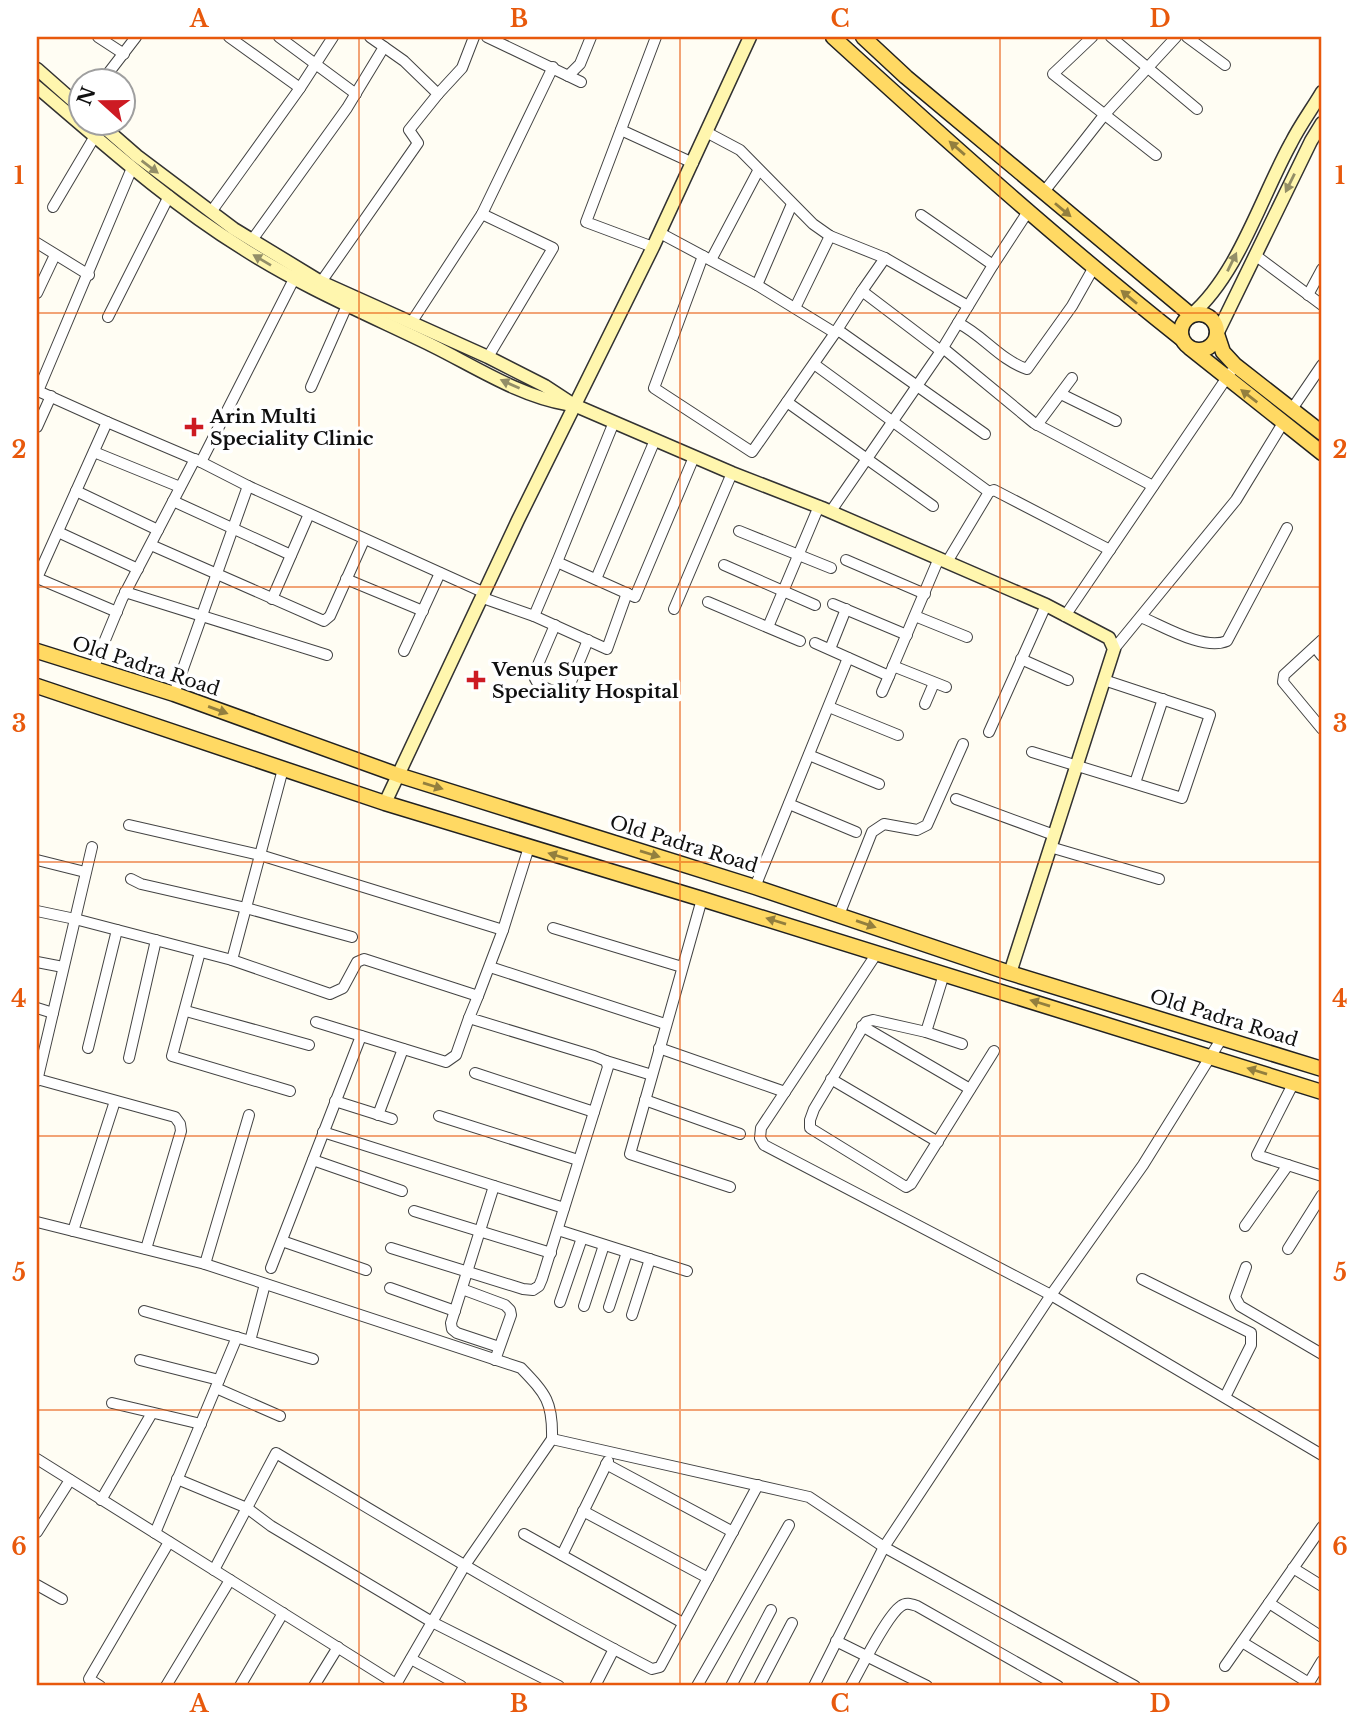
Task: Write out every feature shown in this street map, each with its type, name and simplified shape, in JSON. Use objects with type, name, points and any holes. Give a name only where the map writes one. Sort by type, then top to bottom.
[{"type":"main road","points":[[834,37],[921,117],[1094,267],[1226,378],[1322,453]]},
{"type":"main road","points":[[863,37],[906,77],[1191,315]]},
{"type":"main road","points":[[1186,344],[1181,327],[1183,322],[1198,313],[1208,315],[1216,324],[1223,352],[1235,365],[1322,433]]},
{"type":"main road","points":[[1186,344],[1202,350],[1215,340],[1217,334]]},
{"type":"main road","name":"Old Padra Road","points":[[37,651],[174,694],[398,775],[755,887],[1010,973],[1322,1069]]},
{"type":"main road","name":"Old Padra Road","points":[[37,686],[385,803],[1322,1092]]},
{"type":"street","points":[[97,37],[124,54]]},
{"type":"street","points":[[114,66],[136,37]]},
{"type":"street","points":[[229,37],[300,88]]},
{"type":"street","points":[[279,37],[356,94]]},
{"type":"street","points":[[211,212],[333,37]]},
{"type":"street","points":[[370,37],[404,61],[438,94]]},
{"type":"street","points":[[321,282],[418,143],[410,130],[462,68],[474,37]]},
{"type":"street","points":[[487,37],[581,82]]},
{"type":"street","points":[[568,76],[580,64],[591,37]]},
{"type":"street","points":[[653,247],[586,222],[656,37]]},
{"type":"street","points":[[385,803],[574,405],[708,133],[750,37]]},
{"type":"street","points":[[1092,37],[1053,74],[1156,155]]},
{"type":"street","points":[[1111,37],[1197,108]]},
{"type":"street","points":[[1043,192],[1105,114],[1176,37]]},
{"type":"street","points":[[1187,37],[1225,65]]},
{"type":"street","points":[[252,240],[356,94],[384,47]]},
{"type":"street","points":[[411,323],[457,246],[482,214],[552,67]]},
{"type":"street","points":[[37,69],[66,95]]},
{"type":"street","points":[[37,88],[66,112]]},
{"type":"street","points":[[1191,315],[1204,304],[1227,272],[1291,142],[1322,92]]},
{"type":"street","points":[[1217,334],[1322,123]]},
{"type":"street","points":[[621,130],[693,163]]},
{"type":"street","points":[[708,133],[740,150],[792,204],[830,236],[885,258],[968,306]]},
{"type":"street","points":[[53,207],[95,136],[132,168],[230,241],[294,279],[411,323],[488,357],[545,386],[574,405],[732,474],[825,509],[1046,605],[1108,638],[1114,649]]},
{"type":"street","points":[[114,136],[211,212],[350,300],[543,398],[574,405]]},
{"type":"street","points":[[132,168],[38,391],[198,460],[247,486],[607,649],[627,593]]},
{"type":"street","points":[[758,170],[707,258],[654,388],[752,452],[885,258]]},
{"type":"street","points":[[107,317],[169,196]]},
{"type":"street","points":[[757,285],[792,204]]},
{"type":"street","points":[[768,627],[799,555],[825,509],[867,459],[918,385],[1029,210]]},
{"type":"street","points":[[482,214],[553,248],[488,357]]},
{"type":"street","points":[[921,215],[993,265]]},
{"type":"street","points":[[660,233],[836,331],[918,385],[985,434]]},
{"type":"street","points":[[795,308],[830,236]]},
{"type":"street","points":[[37,243],[89,275]]},
{"type":"street","points":[[37,293],[55,255]]},
{"type":"street","points":[[1255,255],[1322,305]]},
{"type":"street","points":[[958,323],[976,332],[1013,364],[1027,369],[1072,306],[1094,267]]},
{"type":"street","points":[[1308,295],[1322,269]]},
{"type":"street","points":[[93,669],[125,592],[294,279]]},
{"type":"street","points":[[862,291],[942,349],[1037,425],[1153,486]]},
{"type":"street","points":[[311,387],[350,300]]},
{"type":"street","points":[[814,364],[989,492],[999,491],[1110,550]]},
{"type":"street","points":[[1065,616],[1235,365]]},
{"type":"street","points":[[1292,410],[1322,365]]},
{"type":"street","points":[[1037,425],[1072,379]]},
{"type":"street","points":[[1061,394],[1116,421]]},
{"type":"street","points":[[37,427],[51,396]]},
{"type":"street","points":[[787,402],[933,506]]},
{"type":"street","points":[[107,422],[58,532],[40,563],[37,578],[117,612]]},
{"type":"street","points":[[534,616],[614,422]]},
{"type":"street","points":[[1010,973],[1114,649],[1236,500],[1283,423]]},
{"type":"street","points":[[596,579],[654,440]]},
{"type":"street","points":[[94,452],[180,487]]},
{"type":"street","points":[[557,562],[635,597],[694,457]]},
{"type":"street","points":[[674,609],[732,474]]},
{"type":"street","points":[[174,694],[247,486]]},
{"type":"street","points":[[76,491],[158,530]]},
{"type":"street","points":[[882,692],[943,560],[989,492]]},
{"type":"street","points":[[173,501],[291,555]]},
{"type":"street","points":[[272,599],[309,514]]},
{"type":"street","points":[[1141,617],[1205,643],[1227,642],[1287,528]]},
{"type":"street","points":[[739,531],[831,568]]},
{"type":"street","points":[[58,532],[138,569]]},
{"type":"street","points":[[151,545],[272,599],[327,620],[364,540]]},
{"type":"street","points":[[846,560],[925,594]]},
{"type":"street","points":[[724,565],[815,605]]},
{"type":"street","points":[[404,650],[440,573]]},
{"type":"street","points":[[346,579],[423,611]]},
{"type":"street","points":[[125,592],[327,655]]},
{"type":"street","points":[[708,602],[800,640]]},
{"type":"street","points":[[833,604],[907,635]]},
{"type":"street","points":[[989,732],[1046,605]]},
{"type":"street","points":[[830,649],[846,609]]},
{"type":"street","points":[[915,616],[967,637]]},
{"type":"street","points":[[555,625],[534,679],[559,693],[568,689],[588,640]]},
{"type":"street","points":[[815,643],[848,658],[946,687]]},
{"type":"street","points":[[1322,656],[1318,643],[1284,675],[1283,682],[1322,729]]},
{"type":"street","points":[[755,887],[848,658]]},
{"type":"street","points":[[1021,659],[1068,680]]},
{"type":"street","points":[[1032,752],[1182,798],[1210,715],[1104,680]]},
{"type":"street","points":[[925,704],[934,683]]},
{"type":"street","points":[[1135,783],[1163,699]]},
{"type":"street","points":[[829,707],[898,735]]},
{"type":"street","points":[[839,915],[872,832],[884,824],[918,830],[928,825],[963,744]]},
{"type":"street","points":[[809,755],[878,784]]},
{"type":"street","points":[[232,960],[283,769]]},
{"type":"street","points":[[956,799],[1052,841],[1159,879]]},
{"type":"street","points":[[789,804],[856,832]]},
{"type":"street","points":[[130,825],[260,855],[503,930]]},
{"type":"street","points":[[92,847],[37,1080],[175,1117],[180,1124],[181,1131],[146,1249]]},
{"type":"street","points":[[316,1022],[446,1062],[452,1060],[503,930],[530,847]]},
{"type":"street","points":[[37,860],[85,872]]},
{"type":"street","points":[[131,879],[141,884],[246,908],[352,937]]},
{"type":"street","points":[[702,899],[630,1154],[730,1187]]},
{"type":"street","points":[[37,911],[232,960],[330,994],[343,988],[357,962],[364,959],[478,996]]},
{"type":"street","points":[[553,928],[682,967]]},
{"type":"street","points":[[88,1048],[117,930]]},
{"type":"street","points":[[128,1058],[156,940]]},
{"type":"street","points":[[200,952],[172,1056],[290,1091]]},
{"type":"street","points":[[877,953],[761,1128],[760,1138],[764,1145],[1051,1295],[1322,1455]]},
{"type":"street","points":[[37,962],[63,967]]},
{"type":"street","points":[[489,967],[665,1024]]},
{"type":"street","points":[[926,1032],[944,974]]},
{"type":"street","points":[[37,1008],[52,1013]]},
{"type":"street","points":[[186,1011],[309,1045]]},
{"type":"street","points":[[469,1018],[652,1074]]},
{"type":"street","points":[[962,1044],[926,1032],[873,1020],[862,1026],[814,1110],[810,1128],[906,1187],[911,1184],[994,1051]]},
{"type":"street","points":[[862,1026],[970,1089]]},
{"type":"street","points":[[271,1268],[361,1036]]},
{"type":"street","points":[[814,1686],[884,1547],[1051,1295],[1143,1165],[1222,1038]]},
{"type":"street","points":[[659,1048],[785,1092]]},
{"type":"street","points":[[378,1115],[403,1049]]},
{"type":"street","points":[[391,1248],[533,1290],[539,1286],[608,1067],[606,1061]]},
{"type":"street","points":[[475,1073],[594,1112]]},
{"type":"street","points":[[831,1079],[938,1142]]},
{"type":"street","points":[[1294,1082],[1257,1155],[1322,1176]]},
{"type":"street","points":[[645,1100],[740,1134]]},
{"type":"street","points":[[73,1231],[115,1101]]},
{"type":"street","points":[[335,1101],[392,1119]]},
{"type":"street","points":[[205,1264],[249,1115]]},
{"type":"street","points":[[439,1116],[578,1160]]},
{"type":"street","points":[[323,1132],[564,1208]]},
{"type":"street","points":[[313,1160],[402,1191]]},
{"type":"street","points":[[1245,1226],[1288,1166]]},
{"type":"street","points":[[495,1186],[451,1323],[452,1329],[499,1347]]},
{"type":"street","points":[[1287,1249],[1322,1195]]},
{"type":"street","points":[[414,1211],[551,1253]]},
{"type":"street","points":[[37,1222],[205,1264],[521,1368],[542,1389],[553,1413],[552,1439],[465,1565],[396,1685],[37,1459]]},
{"type":"street","points":[[558,1230],[687,1271]]},
{"type":"street","points":[[560,1302],[582,1238]]},
{"type":"street","points":[[282,1241],[366,1270]]},
{"type":"street","points":[[584,1307],[604,1245]]},
{"type":"street","points":[[609,1307],[626,1252]]},
{"type":"street","points":[[632,1315],[650,1259]]},
{"type":"street","points":[[1246,1267],[1236,1297],[1240,1306],[1321,1350]]},
{"type":"street","points":[[1142,1279],[1251,1333],[1251,1345],[1224,1397]]},
{"type":"street","points":[[250,1340],[265,1284]]},
{"type":"street","points":[[390,1288],[455,1311]]},
{"type":"street","points":[[463,1289],[505,1305],[510,1310],[511,1315],[495,1360]]},
{"type":"street","points":[[144,1311],[313,1359]]},
{"type":"street","points":[[155,1533],[237,1337]]},
{"type":"street","points":[[140,1360],[218,1384],[280,1416]]},
{"type":"street","points":[[112,1403],[201,1424]]},
{"type":"street","points":[[101,1500],[152,1413]]},
{"type":"street","points":[[552,1439],[809,1497],[884,1547],[1135,1686]]},
{"type":"street","points":[[562,1555],[612,1452]]},
{"type":"street","points":[[214,1570],[276,1453],[465,1565],[614,1649],[652,1669],[657,1669],[758,1485]]},
{"type":"street","points":[[606,1464],[733,1532]]},
{"type":"street","points":[[177,1479],[247,1508],[271,1526],[432,1622],[559,1686]]},
{"type":"street","points":[[37,1532],[70,1480]]},
{"type":"street","points":[[583,1511],[708,1578]]},
{"type":"street","points":[[697,1686],[789,1525]]},
{"type":"street","points":[[1225,1666],[1321,1530]]},
{"type":"street","points":[[524,1534],[684,1623]]},
{"type":"street","points":[[100,1686],[89,1679],[169,1542]]},
{"type":"street","points":[[1293,1568],[1322,1586]]},
{"type":"street","points":[[166,1686],[230,1580]]},
{"type":"street","points":[[37,1585],[62,1599]]},
{"type":"street","points":[[1269,1602],[1322,1637]]},
{"type":"street","points":[[851,1686],[894,1613],[900,1606],[907,1604],[917,1606],[1058,1686]]},
{"type":"street","points":[[731,1686],[771,1609]]},
{"type":"street","points":[[240,1686],[283,1613]]},
{"type":"street","points":[[759,1686],[792,1623]]},
{"type":"street","points":[[836,1641],[927,1686]]},
{"type":"street","points":[[1242,1642],[1308,1685],[1322,1661]]},
{"type":"street","points":[[314,1686],[338,1647]]},
{"type":"street","points":[[595,1686],[614,1649]]},
{"type":"street","points":[[411,1659],[461,1686]]},
{"type":"place","name":"Arin Multi Speciality Clinic","points":[[194,427]]},
{"type":"place","name":"Venus Super Speciality Hospital","points":[[476,680]]}]
